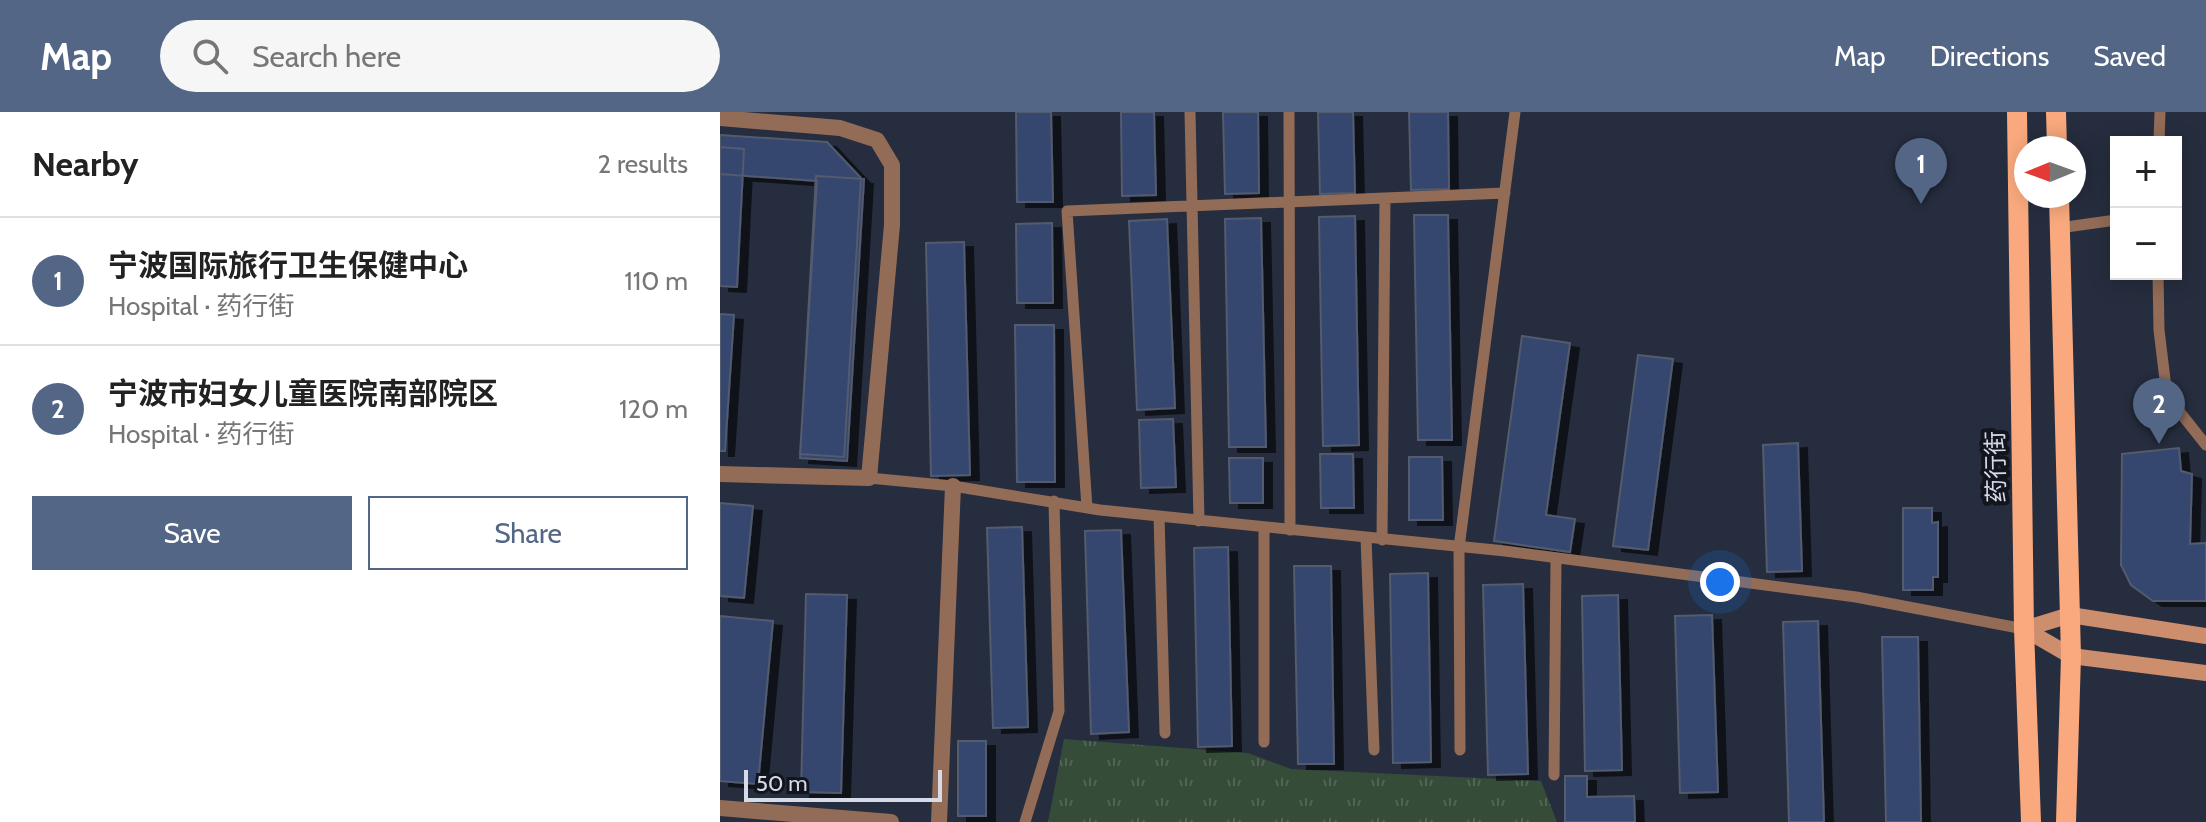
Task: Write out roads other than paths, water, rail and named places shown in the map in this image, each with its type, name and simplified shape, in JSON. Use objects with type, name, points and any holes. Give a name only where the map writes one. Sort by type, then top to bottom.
[{"type":"main road","name":"药行街","points":[[2017,112],[2024,629],[2031,820]]},
{"type":"main road","points":[[2056,112],[2057,136]]},
{"type":"main road","points":[[2059,208],[2071,656],[2066,822]]},
{"type":"street","points":[[720,118],[840,128],[877,140],[892,165],[892,225],[869,478],[720,474]]},
{"type":"street","points":[[939,822],[953,486]]},
{"type":"street","points":[[2024,629],[2070,615],[2206,636]]},
{"type":"street","points":[[2024,629],[2071,656],[2206,673]]},
{"type":"street","points":[[720,808],[891,822]]},
{"type":"lane","points":[[1190,112],[1199,521]]},
{"type":"lane","points":[[1289,112],[1290,530]]},
{"type":"lane","points":[[1460,750],[1459,548],[1515,112]]},
{"type":"lane","points":[[2159,136],[2160,112]]},
{"type":"lane","points":[[1087,508],[1067,211],[1505,193]]},
{"type":"lane","points":[[1382,540],[1385,198]]},
{"type":"lane","points":[[2059,228],[2110,221]]},
{"type":"lane","points":[[2158,280],[2159,330],[2167,396],[2206,445]]},
{"type":"lane","points":[[869,478],[953,486],[1087,508],[1556,558],[1856,597],[2024,629]]},
{"type":"lane","points":[[1025,822],[1059,711],[1054,501]]},
{"type":"lane","points":[[1159,516],[1165,733]]},
{"type":"lane","points":[[1264,527],[1264,742]]},
{"type":"lane","points":[[1366,538],[1374,750]]},
{"type":"lane","points":[[1554,775],[1556,558]]},
{"type":"place","name":"宁波国际旅行卫生保健中心","points":[[1921,204]]},
{"type":"place","name":"宁波市妇女儿童医院南部院区","points":[[2159,444]]}]
